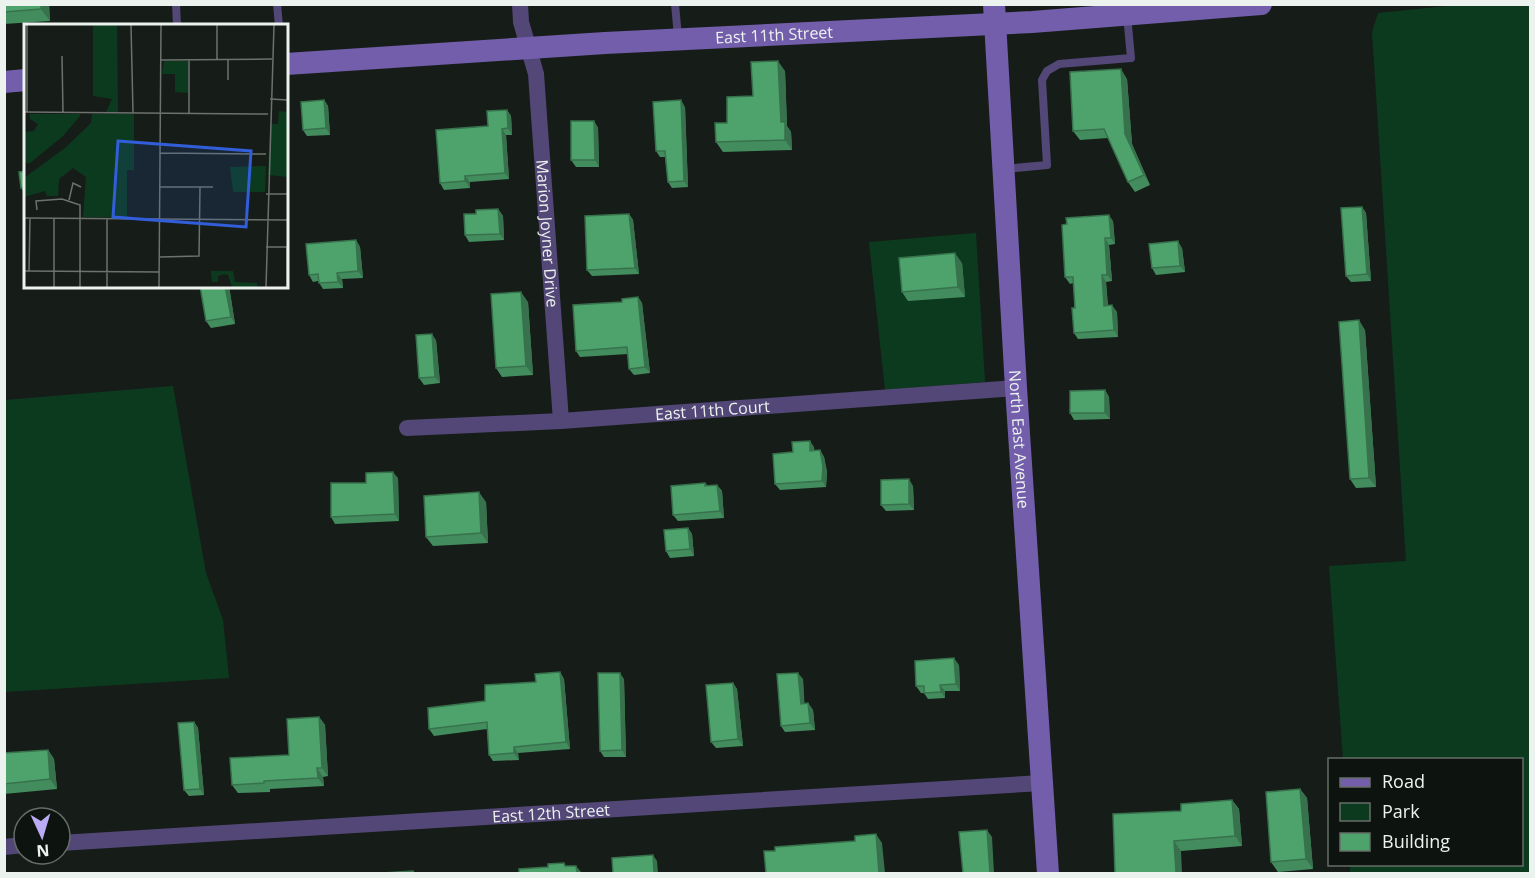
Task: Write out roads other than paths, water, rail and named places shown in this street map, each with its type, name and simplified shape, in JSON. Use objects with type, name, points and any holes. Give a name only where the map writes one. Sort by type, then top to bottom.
[{"type":"main road","name":"East 11th Street","points":[[288,64],[678,40],[995,14],[1127,15],[1150,9],[1262,4]]},
{"type":"main road","name":"North East Avenue","points":[[995,14],[1016,388],[1048,873]]},
{"type":"main road","points":[[4,82],[24,80]]},
{"type":"street","name":"Marion Joyner Drive","points":[[520,4],[521,22],[536,74],[561,421]]},
{"type":"street","name":"East 11th Court","points":[[407,428],[561,421],[1016,388]]},
{"type":"street","name":"East 12th Street","points":[[72,842],[1042,783]]},
{"type":"lane","points":[[176,4],[177,24]]},
{"type":"lane","points":[[277,4],[279,24]]},
{"type":"lane","points":[[675,4],[678,40]]},
{"type":"lane","points":[[1004,169],[1047,165],[1041,80],[1047,70],[1059,64],[1131,58],[1127,15]]}]
